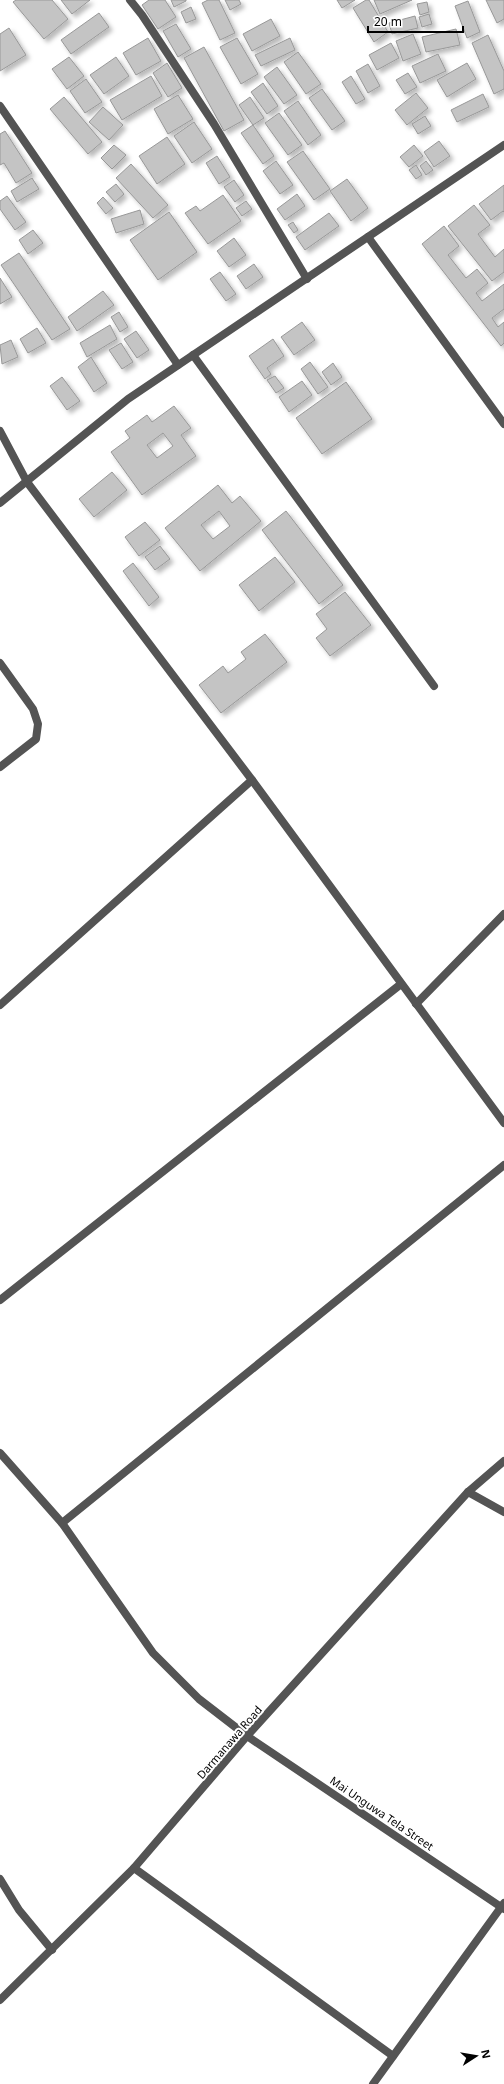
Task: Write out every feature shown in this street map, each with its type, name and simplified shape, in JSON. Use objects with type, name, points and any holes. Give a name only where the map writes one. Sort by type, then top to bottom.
[{"type":"street","points":[[130,0],[142,15],[214,124],[307,279]]},
{"type":"street","points":[[0,106],[178,366]]},
{"type":"street","points":[[0,504],[128,399],[504,145]]},
{"type":"street","points":[[368,237],[504,424]]},
{"type":"street","points":[[193,355],[434,686]]},
{"type":"street","points":[[0,431],[27,482],[252,780],[504,1123]]},
{"type":"street","points":[[0,663],[33,709],[38,724],[36,739],[0,767]]},
{"type":"street","points":[[0,1005],[252,780]]},
{"type":"street","points":[[416,1004],[504,914]]},
{"type":"street","points":[[0,1300],[401,984]]},
{"type":"street","points":[[62,1523],[504,1164]]},
{"type":"street","name":"Mai Unguwa Tela Street","points":[[0,1452],[62,1523],[153,1653],[199,1699],[247,1736],[503,1906]]},
{"type":"street","name":"Darmanawa Road","points":[[0,2000],[134,1868],[247,1736],[468,1492],[504,1461]]},
{"type":"street","points":[[468,1492],[504,1512]]},
{"type":"street","points":[[134,1868],[393,2056]]},
{"type":"street","points":[[0,1879],[19,1910],[52,1950]]},
{"type":"street","points":[[373,2084],[503,1906]]},
{"type":"building","points":[[16,0],[52,0],[68,19],[44,39],[13,2]]},
{"type":"building","points":[[61,0],[90,0],[72,14]]},
{"type":"building","points":[[149,0],[165,0],[176,17],[158,29],[142,5]]},
{"type":"building","points":[[171,0],[186,0],[186,1],[174,7]]},
{"type":"building","points":[[208,0],[219,0],[235,33],[220,40],[202,3]]},
{"type":"building","points":[[225,0],[239,0],[241,4],[230,10]]},
{"type":"building","points":[[337,0],[355,0],[342,8]]},
{"type":"building","points":[[366,0],[369,0],[388,32],[374,42],[353,8]]},
{"type":"building","points":[[374,0],[412,0],[380,14]]},
{"type":"building","points":[[486,0],[504,0],[504,19],[497,23]]},
{"type":"building","points":[[468,1],[480,32],[467,38],[455,6]]},
{"type":"building","points":[[427,2],[429,12],[420,15],[417,4]]},
{"type":"building","points":[[191,7],[196,19],[186,23],[181,12]]},
{"type":"building","points":[[99,13],[109,27],[71,54],[61,40]]},
{"type":"building","points":[[429,14],[432,24],[422,27],[419,17]]},
{"type":"building","points":[[415,16],[418,28],[392,34],[389,23]]},
{"type":"building","points":[[271,19],[280,36],[252,51],[243,34]]},
{"type":"building","points":[[176,24],[191,49],[178,57],[163,31]]},
{"type":"building","points":[[9,28],[26,55],[0,71],[0,34]]},
{"type":"building","points":[[456,29],[460,45],[426,52],[422,37]]},
{"type":"building","points":[[413,34],[421,54],[403,61],[396,41]]},
{"type":"building","points":[[488,35],[504,71],[504,89],[494,94],[472,43]]},
{"type":"building","points":[[148,38],[161,61],[136,75],[123,53]]},
{"type":"building","points":[[237,38],[258,74],[241,84],[220,47]]},
{"type":"building","points":[[290,38],[295,50],[261,66],[255,55]]},
{"type":"building","points":[[391,43],[399,58],[377,70],[369,55]]},
{"type":"building","points":[[204,47],[244,120],[224,131],[184,58]]},
{"type":"building","points":[[298,52],[321,84],[306,94],[284,62]]},
{"type":"building","points":[[438,54],[446,71],[420,83],[412,66]]},
{"type":"building","points":[[69,57],[84,76],[67,89],[52,69]]},
{"type":"building","points":[[116,57],[129,76],[104,94],[90,75]]},
{"type":"building","points":[[167,63],[182,88],[168,97],[153,73]]},
{"type":"building","points":[[467,63],[476,79],[447,97],[437,80]]},
{"type":"building","points":[[368,64],[380,86],[368,93],[356,71]]},
{"type":"building","points":[[277,67],[297,95],[284,104],[264,77]]},
{"type":"building","points":[[408,73],[417,87],[405,94],[396,80]]},
{"type":"building","points":[[151,76],[162,96],[122,120],[110,100]]},
{"type":"building","points":[[351,76],[365,99],[356,104],[342,82]]},
{"type":"building","points":[[86,79],[102,102],[85,113],[70,91]]},
{"type":"building","points":[[263,83],[278,106],[267,114],[251,92]]},
{"type":"building","points":[[322,89],[345,121],[332,130],[309,98]]},
{"type":"building","points":[[416,93],[428,108],[407,125],[395,110]]},
{"type":"building","points":[[483,94],[489,107],[457,122],[451,110]]},
{"type":"building","points":[[178,95],[193,119],[168,134],[154,109]]},
{"type":"building","points":[[64,97],[102,142],[88,154],[50,109]]},
{"type":"building","points":[[250,97],[264,118],[253,125],[239,105]]},
{"type":"building","points":[[298,101],[321,135],[308,145],[284,111]]},
{"type":"building","points":[[103,107],[123,125],[109,140],[89,122]]},
{"type":"building","points":[[279,113],[302,145],[288,155],[265,123]]},
{"type":"building","points":[[425,116],[431,126],[418,134],[412,124]]},
{"type":"building","points":[[194,122],[212,149],[192,163],[174,136]]},
{"type":"building","points":[[253,125],[274,156],[263,164],[241,133]]},
{"type":"building","points":[[5,131],[32,173],[16,183],[4,163],[0,165],[0,134]]},
{"type":"building","points":[[167,137],[185,164],[157,184],[139,156]]},
{"type":"building","points":[[439,141],[450,156],[434,167],[424,152]]},
{"type":"building","points":[[114,145],[126,155],[112,169],[101,158]]},
{"type":"building","points":[[414,145],[423,156],[409,167],[400,157]]},
{"type":"building","points":[[303,151],[330,189],[314,200],[287,162]]},
{"type":"building","points":[[217,156],[230,177],[219,184],[206,163]]},
{"type":"building","points":[[276,161],[293,185],[280,194],[263,171]]},
{"type":"building","points":[[426,161],[433,170],[426,175],[420,166]]},
{"type":"building","points":[[131,164],[168,205],[153,218],[116,178]]},
{"type":"building","points":[[416,165],[422,175],[416,179],[409,170]]},
{"type":"building","points":[[32,178],[39,189],[17,202],[11,191]]},
{"type":"building","points":[[347,179],[368,208],[351,221],[330,191]]},
{"type":"building","points":[[234,180],[244,195],[235,202],[224,187]]},
{"type":"building","points":[[116,184],[124,194],[115,202],[106,192]]},
{"type":"building","points":[[504,185],[504,212],[503,211],[491,220],[479,204]]},
{"type":"building","points":[[297,194],[305,206],[285,220],[277,209]]},
{"type":"building","points":[[223,195],[241,221],[208,244],[185,213],[196,206],[200,211]]},
{"type":"building","points":[[7,196],[26,222],[15,230],[0,209],[0,201]]},
{"type":"building","points":[[103,197],[113,208],[106,214],[97,203]]},
{"type":"building","points":[[246,201],[252,209],[242,216],[236,208]]},
{"type":"building","points":[[474,205],[490,225],[478,234],[495,257],[504,249],[504,272],[492,281],[448,226]]},
{"type":"building","points":[[140,210],[144,224],[116,233],[111,219]]},
{"type":"building","points":[[169,212],[197,252],[158,280],[130,240]]},
{"type":"building","points":[[329,213],[339,226],[305,250],[296,237]]},
{"type":"building","points":[[293,222],[298,230],[294,233],[288,225]]},
{"type":"building","points":[[444,226],[459,246],[448,255],[466,278],[477,269],[488,283],[476,293],[482,301],[504,284],[504,309],[492,318],[498,327],[504,322],[504,343],[501,346],[422,244]]},
{"type":"building","points":[[33,230],[43,243],[28,254],[19,240]]},
{"type":"building","points":[[234,238],[246,255],[229,267],[217,251]]},
{"type":"building","points":[[19,253],[70,329],[52,340],[1,265]]},
{"type":"building","points":[[254,264],[263,277],[246,289],[237,276]]},
{"type":"building","points":[[220,272],[236,294],[226,301],[210,279]]},
{"type":"building","points":[[0,278],[12,297],[0,304]]},
{"type":"building","points":[[103,291],[114,305],[77,331],[68,317]]},
{"type":"building","points":[[119,312],[128,327],[120,332],[111,317]]},
{"type":"building","points":[[302,322],[315,340],[294,355],[281,337]]},
{"type":"building","points":[[110,325],[117,339],[87,357],[80,343]]},
{"type":"building","points":[[37,328],[46,343],[28,353],[20,339]]},
{"type":"building","points":[[136,331],[149,350],[137,358],[124,339]]},
{"type":"building","points":[[273,339],[284,356],[267,368],[271,374],[265,379],[249,356]]},
{"type":"building","points":[[11,340],[18,357],[2,364],[0,345]]},
{"type":"building","points":[[121,343],[133,362],[122,369],[109,350]]},
{"type":"building","points":[[91,357],[107,383],[94,392],[78,367]]},
{"type":"building","points":[[310,362],[328,387],[318,394],[301,369]]},
{"type":"building","points":[[333,363],[342,377],[331,385],[322,372]]},
{"type":"building","points":[[275,376],[284,388],[276,393],[267,380]]},
{"type":"building","points":[[62,377],[80,401],[67,410],[50,386]]},
{"type":"building","points":[[302,381],[312,395],[289,412],[279,397]]},
{"type":"building","points":[[346,382],[372,419],[322,454],[296,418]]},
{"type":"building","points":[[174,406],[191,428],[181,435],[196,456],[142,495],[111,452],[130,438],[125,431],[147,415],[152,422]],"holes":[[[163,433],[173,446],[157,458],[147,445]]]},
{"type":"building","points":[[112,472],[127,490],[94,517],[79,499]]},
{"type":"building","points":[[218,485],[232,503],[240,496],[261,521],[200,571],[165,528]],"holes":[[[219,511],[230,526],[213,539],[201,525]]]},
{"type":"building","points":[[286,511],[343,585],[319,604],[262,530]]},
{"type":"building","points":[[145,522],[160,540],[139,556],[125,537]]},
{"type":"building","points":[[160,546],[170,559],[155,570],[145,557]]},
{"type":"building","points":[[275,557],[295,582],[259,611],[239,585]]},
{"type":"building","points":[[133,563],[159,597],[149,606],[123,571]]},
{"type":"building","points":[[345,592],[371,625],[330,656],[316,638],[327,629],[316,614]]},
{"type":"building","points":[[265,634],[287,662],[221,713],[199,685],[223,666],[228,673],[246,659],[241,652]]}]
